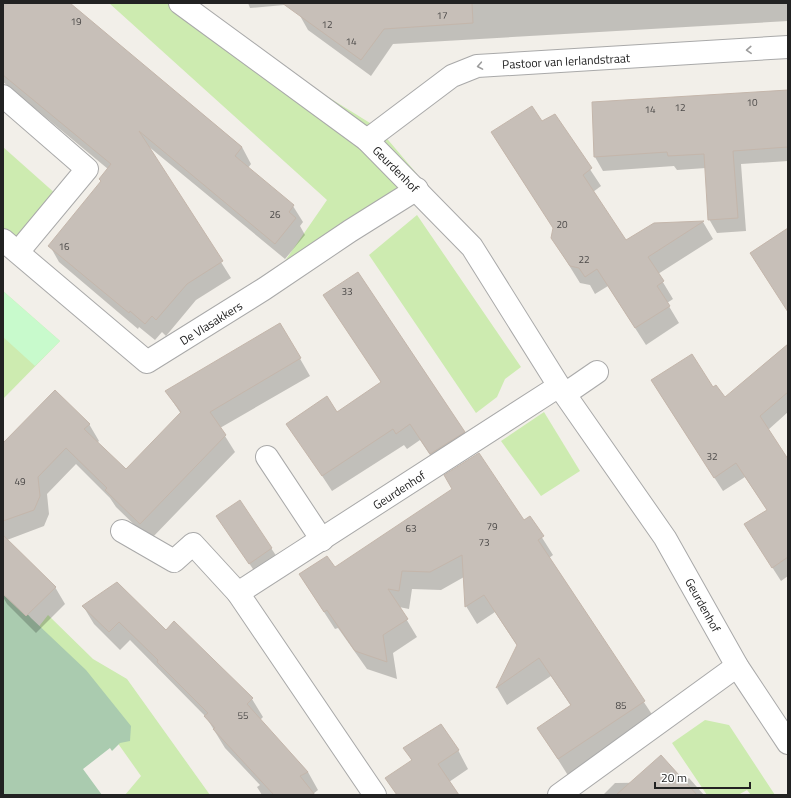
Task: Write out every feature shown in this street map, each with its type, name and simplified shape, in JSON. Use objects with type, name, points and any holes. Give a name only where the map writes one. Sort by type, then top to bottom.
[{"type":"street","name":"Geurdenhof","points":[[180,3],[367,140],[417,189],[472,247],[562,390],[665,538],[737,666],[788,743]]},
{"type":"street","name":"Pastoor van Ierlandstraat","points":[[367,140],[452,76],[477,66],[788,47]]},
{"type":"street","name":"De Vlasakkers","points":[[3,96],[87,169],[11,246],[147,362],[264,289],[350,231],[417,189]]},
{"type":"street","points":[[562,390],[597,372]]},
{"type":"street","name":"Geurdenhof","points":[[238,593],[562,390]]},
{"type":"street","points":[[267,457],[322,540]]},
{"type":"street","points":[[122,531],[174,561],[193,544],[238,593],[375,795]]},
{"type":"street","points":[[559,795],[737,666]]},
{"type":"green space","points":[[109,3],[177,3],[378,128],[417,174],[278,271],[327,200]]},
{"type":"green space","points":[[3,147],[57,195],[18,243],[3,231]]},
{"type":"green space","points":[[417,215],[521,367],[505,379],[497,397],[476,413],[369,255]]},
{"type":"green space","points":[[3,291],[60,341],[3,399]]},
{"type":"green space","points":[[3,291],[60,341],[35,366],[3,337]]},
{"type":"green space","points":[[544,412],[580,471],[541,496],[501,441]]},
{"type":"green space","points":[[3,587],[31,618],[86,670],[131,726],[130,741],[120,743],[112,751],[110,748],[83,769],[102,795],[3,795]]},
{"type":"green space","points":[[48,615],[93,659],[127,679],[210,795],[125,795],[141,776],[37,629]]},
{"type":"green space","points":[[705,720],[729,725],[775,795],[751,795],[747,790],[738,795],[707,795],[672,743]]},
{"type":"building","points":[[3,3],[70,3],[242,147],[235,156],[294,205],[289,212],[296,218],[275,244],[139,131],[223,261],[187,284],[156,320],[152,316],[145,324],[130,311],[129,313],[48,246],[101,181],[99,179],[111,164],[3,75]]},
{"type":"building","points":[[282,3],[472,3],[473,23],[384,29],[361,60]]},
{"type":"building","points":[[788,90],[788,147],[733,151],[738,218],[708,220],[704,154],[668,156],[667,152],[594,157],[592,102]]},
{"type":"building","points":[[532,106],[542,121],[555,114],[592,168],[583,175],[626,240],[654,223],[704,221],[648,257],[664,281],[657,286],[670,306],[635,328],[597,269],[585,277],[579,268],[570,266],[551,238],[553,228],[491,132]]},
{"type":"building","points":[[788,228],[788,312],[750,253]]},
{"type":"building","points":[[358,272],[465,432],[430,454],[410,424],[396,434],[393,429],[322,476],[286,424],[327,396],[337,412],[381,382],[323,295]]},
{"type":"building","points":[[280,323],[301,358],[210,412],[226,435],[140,524],[105,490],[107,488],[66,448],[38,477],[40,496],[34,510],[3,521],[3,443],[55,390],[90,424],[84,429],[126,469],[181,412],[165,391]]},
{"type":"building","points":[[788,344],[788,392],[760,416],[788,459],[788,557],[772,568],[744,524],[767,510],[736,463],[714,478],[651,380],[692,354],[713,387],[716,385],[725,397]]},
{"type":"building","points":[[479,453],[524,520],[530,516],[544,536],[538,540],[645,701],[558,759],[537,728],[571,705],[539,658],[496,688],[517,645],[484,595],[465,607],[462,555],[430,572],[402,571],[399,591],[388,589],[408,619],[383,635],[387,662],[355,651],[327,610],[324,612],[299,574],[327,556],[335,567],[452,489],[444,475]]},
{"type":"building","points":[[240,500],[272,548],[249,564],[216,516]]},
{"type":"building","points":[[3,535],[56,587],[26,616],[3,594]]},
{"type":"building","points":[[117,582],[166,630],[174,621],[253,698],[247,704],[308,772],[300,776],[315,795],[274,795],[213,729],[215,728],[204,716],[208,713],[157,662],[158,660],[119,622],[109,632],[82,606]]},
{"type":"building","points":[[441,724],[459,750],[438,764],[459,795],[397,795],[385,778],[412,760],[403,748]]},
{"type":"building","points":[[661,755],[697,795],[616,795]]}]
